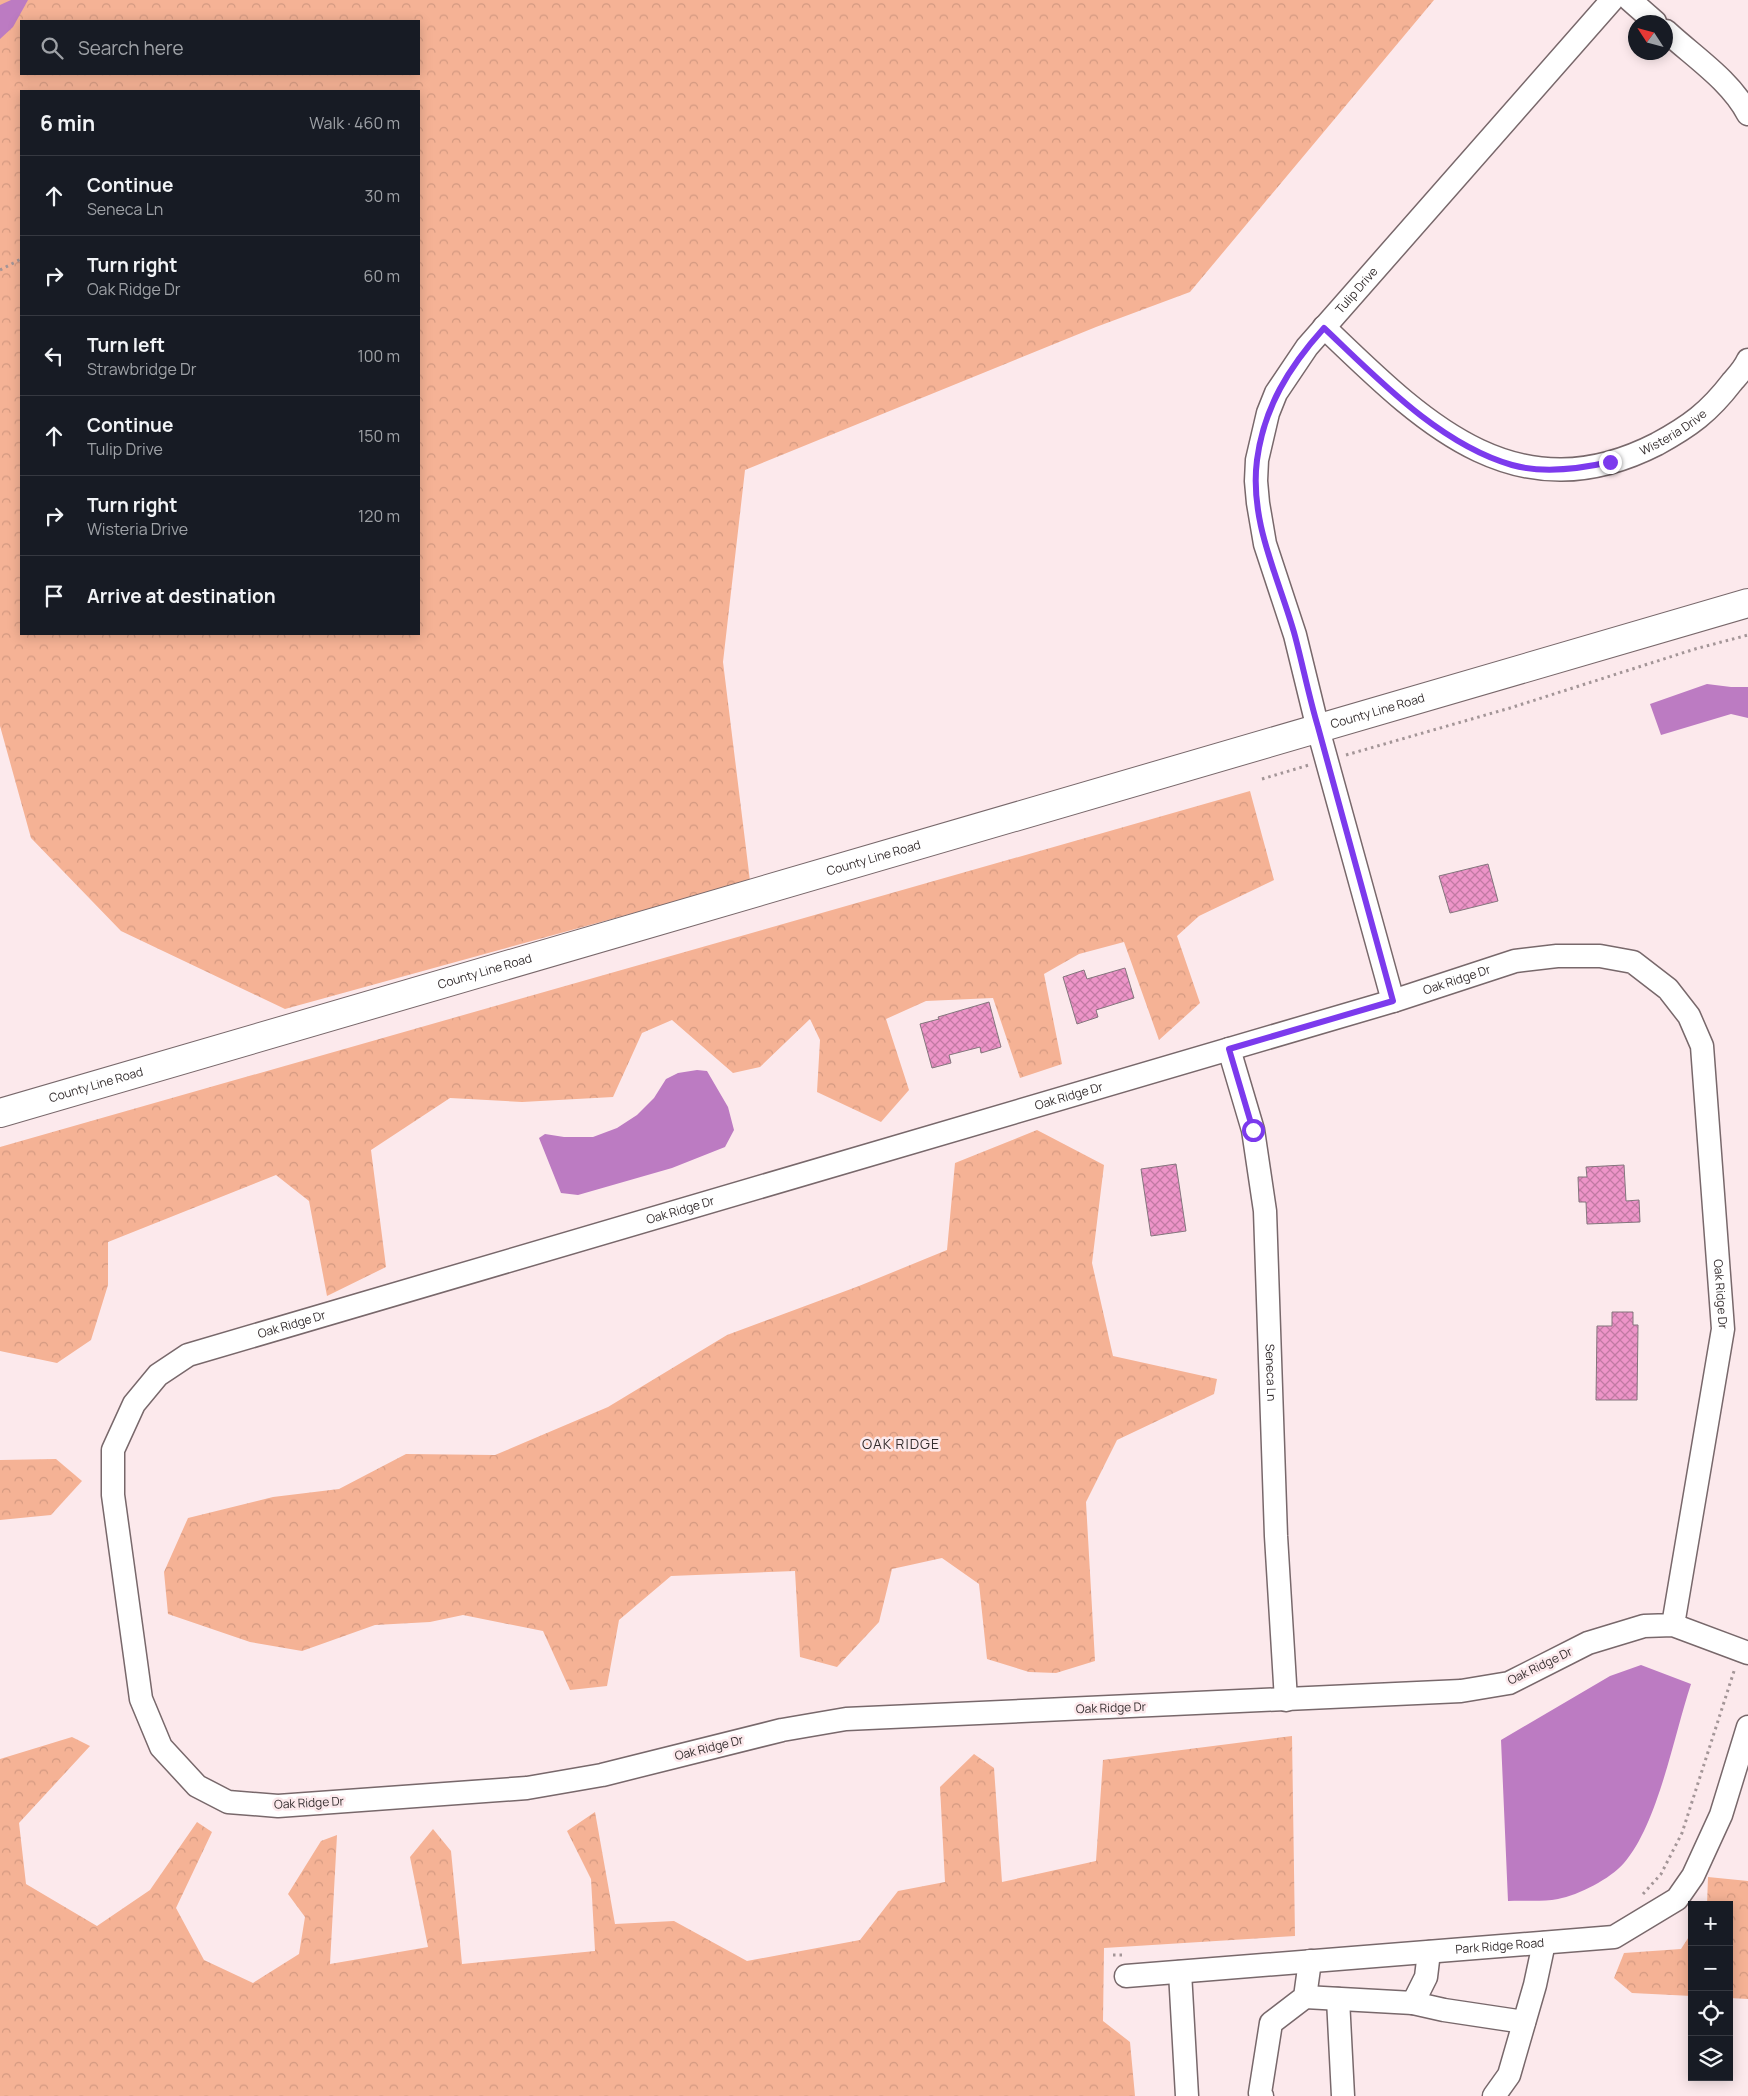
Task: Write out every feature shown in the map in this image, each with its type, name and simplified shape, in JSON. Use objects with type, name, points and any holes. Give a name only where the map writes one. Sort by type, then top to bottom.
[{"type":"main road","name":"County Line Road","points":[[0,1113],[1748,603]]},
{"type":"street","name":"Tulip Drive","points":[[1393,1001],[1318,729],[1295,635],[1265,544],[1256,481],[1257,460],[1262,434],[1276,394],[1307,347],[1612,0]]},
{"type":"street","points":[[1630,0],[1647,15]]},
{"type":"street","points":[[1673,38],[1739,98],[1748,114]]},
{"type":"street","name":"Wisteria Drive","points":[[1324,328],[1404,401],[1451,436],[1512,465],[1536,469],[1562,470],[1589,467],[1629,455],[1668,438],[1686,428],[1719,400],[1748,360]]},
{"type":"street","name":"Oak Ridge Dr","points":[[1673,1625],[1723,1329],[1702,1046],[1689,1016],[1668,989],[1633,962],[1600,956],[1557,956],[1515,962],[1393,1001],[188,1355],[158,1375],[134,1404],[113,1450],[113,1494],[141,1699],[161,1747],[197,1786],[228,1802],[278,1806],[527,1788],[602,1775],[782,1730],[846,1719],[1462,1691],[1509,1683],[1588,1643],[1644,1626],[1673,1625],[1744,1651]]},
{"type":"street","name":"Seneca Ln","points":[[1229,1049],[1253,1130],[1265,1211],[1276,1536],[1286,1700]]},
{"type":"street","name":"Park Ridge Road","points":[[1126,1976],[1614,1937],[1676,1899],[1693,1876],[1721,1815],[1748,1727]]},
{"type":"street","points":[[1494,2096],[1509,2075],[1535,1985],[1544,1943]]},
{"type":"street","points":[[1413,2003],[1426,1977],[1429,1952]]},
{"type":"street","points":[[1305,1997],[1310,1961]]},
{"type":"street","points":[[1180,1972],[1187,2096]]},
{"type":"street","points":[[1262,2096],[1260,2093],[1271,2023],[1305,1997],[1413,2003],[1444,2010],[1524,2022]]},
{"type":"street","points":[[1338,1999],[1343,2096]]},
{"type":"path","points":[[0,270],[20,260]]},
{"type":"path","points":[[1262,779],[1510,708],[1748,634]]},
{"type":"path","points":[[1638,1898],[1660,1874],[1679,1840],[1744,1651]]},
{"type":"green space","points":[[0,0],[1434,0],[1190,292],[1096,327],[745,470],[723,662],[750,881],[285,1009],[121,931],[31,838],[0,726]]},
{"type":"green space","points":[[1250,791],[1274,880],[1199,916],[1177,936],[1200,1003],[1159,1040],[1124,942],[1079,954],[1044,974],[1062,1064],[1020,1078],[993,998],[926,1001],[886,1019],[909,1090],[881,1122],[817,1092],[820,1040],[810,1019],[760,1067],[733,1073],[672,1020],[642,1033],[613,1097],[522,1102],[450,1098],[371,1150],[386,1267],[327,1296],[309,1201],[276,1175],[108,1242],[108,1285],[91,1340],[57,1363],[0,1351],[0,1147]]},
{"type":"green space","points":[[1037,1130],[1104,1165],[1092,1263],[1113,1356],[1217,1379],[1214,1394],[1117,1440],[1086,1502],[1095,1661],[1056,1673],[1029,1672],[987,1659],[979,1584],[942,1558],[892,1569],[879,1622],[837,1667],[800,1657],[795,1571],[671,1576],[619,1620],[607,1686],[570,1690],[543,1631],[463,1615],[430,1622],[375,1625],[302,1651],[250,1642],[168,1614],[164,1572],[188,1518],[273,1497],[339,1489],[406,1454],[495,1455],[608,1407],[727,1335],[859,1286],[947,1250],[955,1163]]},
{"type":"green space","points":[[56,1459],[82,1481],[51,1515],[0,1520],[0,1460]]},
{"type":"green space","points":[[1292,1736],[1295,1936],[1104,1948],[1103,2021],[1130,2042],[1135,2096],[0,2096],[0,1759],[72,1737],[90,1746],[19,1823],[26,1884],[97,1926],[150,1890],[197,1822],[212,1832],[176,1908],[204,1960],[253,1983],[299,1954],[305,1917],[288,1894],[321,1841],[337,1835],[330,1964],[428,1947],[410,1857],[433,1829],[451,1851],[462,1964],[595,1951],[591,1879],[567,1831],[595,1812],[615,1924],[674,1921],[747,1961],[860,1940],[898,1891],[945,1882],[940,1787],[974,1754],[994,1768],[1002,1882],[1096,1861],[1103,1760]]},
{"type":"green space","points":[[1708,1877],[1748,1881],[1748,1999],[1733,1998],[1733,1901],[1707,1901]]},
{"type":"green space","points":[[1688,1938],[1688,1996],[1632,1993],[1614,1978],[1624,1953],[1681,1949]]},
{"type":"shaded area","points":[[11,0],[28,0],[13,27],[0,39],[0,5]]},
{"type":"shaded area","points":[[1707,684],[1748,687],[1748,718],[1731,714],[1661,735],[1650,704]]},
{"type":"shaded area","points":[[697,1070],[707,1071],[728,1107],[734,1130],[725,1147],[672,1168],[578,1195],[561,1193],[539,1138],[545,1134],[564,1137],[593,1137],[617,1128],[637,1115],[654,1098],[666,1079],[678,1073]]},
{"type":"shaded area","points":[[1641,1665],[1691,1684],[1656,1803],[1636,1846],[1624,1863],[1611,1875],[1584,1890],[1552,1900],[1508,1901],[1501,1740],[1610,1676]]},
{"type":"building","points":[[1488,864],[1498,901],[1450,913],[1439,876]]},
{"type":"building","points":[[1125,968],[1134,998],[1096,1010],[1098,1017],[1077,1024],[1063,977],[1084,970],[1087,979]]},
{"type":"building","points":[[989,1002],[1001,1047],[981,1053],[980,1047],[949,1055],[951,1063],[932,1068],[920,1024]]},
{"type":"building","points":[[1176,1164],[1186,1231],[1151,1236],[1141,1169]]},
{"type":"building","points":[[1624,1165],[1626,1201],[1639,1200],[1640,1222],[1587,1224],[1586,1202],[1579,1202],[1578,1177],[1587,1177],[1586,1167]]},
{"type":"building","points":[[1612,1312],[1633,1312],[1633,1325],[1638,1325],[1637,1400],[1596,1400],[1597,1326],[1612,1326]]},
{"type":"district","name":"OAK RIDGE","points":[[901,1444]]},
{"type":"route","points":[[1253,1130],[1229,1049],[1393,1001],[1318,729],[1295,635],[1265,544],[1261,524],[1256,481],[1257,460],[1268,413],[1276,394],[1297,360],[1324,328],[1404,401],[1451,436],[1489,456],[1512,465],[1536,469],[1562,470],[1610,462]]}]
